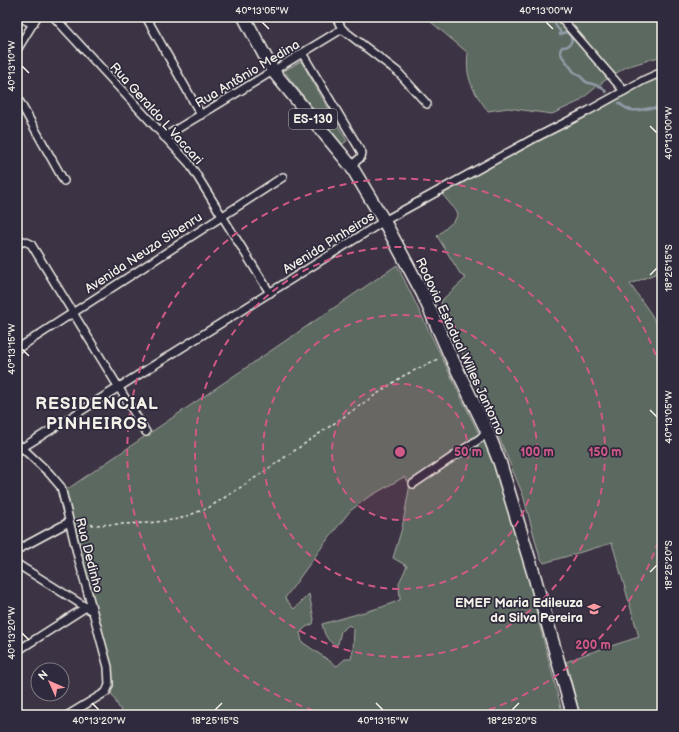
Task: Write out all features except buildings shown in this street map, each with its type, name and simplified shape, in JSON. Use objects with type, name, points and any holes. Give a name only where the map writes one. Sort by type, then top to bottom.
[{"type":"main road","name":"ES-130","points":[[244,17],[273,71],[351,166],[384,221]]},
{"type":"main road","name":"Rodovia Estadual Willes Jantorno","points":[[384,221],[423,294],[449,353],[488,433],[500,463],[534,575],[573,715]]},
{"type":"street","points":[[19,17],[33,24]]},
{"type":"street","points":[[17,50],[37,17]]},
{"type":"street","name":"Rua Geraldo L Vaccari","points":[[54,17],[189,164],[270,293]]},
{"type":"street","points":[[146,17],[201,115]]},
{"type":"street","points":[[336,17],[342,29],[398,72],[427,104]]},
{"type":"street","points":[[560,17],[624,91]]},
{"type":"street","name":"Rua Antônio Medina","points":[[164,137],[342,29]]},
{"type":"street","points":[[302,53],[362,153],[361,157],[351,166]]},
{"type":"street","name":"Avenida Pinheiros","points":[[19,447],[119,387],[384,221],[644,80],[662,72]]},
{"type":"street","points":[[17,97],[64,181]]},
{"type":"street","name":"Avenida Neuza Sibenru","points":[[17,349],[283,177]]},
{"type":"street","points":[[17,245],[21,242],[31,244],[146,432]]},
{"type":"street","points":[[413,484],[488,433]]},
{"type":"street","name":"Rua Dedinho","points":[[19,447],[49,473],[59,484],[63,492],[89,609],[108,667],[108,690],[68,715]]},
{"type":"street","points":[[17,550],[69,522]]},
{"type":"street","points":[[17,564],[89,609],[17,650]]},
{"type":"path","points":[[69,522],[94,525],[149,523],[179,519],[208,508],[246,484],[403,376],[449,353]]},
{"type":"shaded area","points":[[425,17],[662,17],[662,56],[626,67],[604,81],[578,102],[552,114],[508,108],[488,111],[471,84],[467,62],[468,53]]},
{"type":"shaded area","points":[[301,61],[347,141],[341,145],[284,71]]},
{"type":"shaded area","points":[[662,75],[662,271],[630,284],[662,333],[662,715],[580,715],[566,662],[639,637],[612,543],[544,563],[540,558],[523,495],[441,305],[442,300],[466,278],[461,275],[437,236],[455,220],[458,213],[442,194],[463,183],[508,154],[595,112],[611,95]]},
{"type":"shaded area","points":[[397,265],[479,434],[485,437],[519,530],[539,623],[563,715],[123,715],[109,689],[112,672],[92,603],[66,490]],"holes":[[[404,477],[410,484],[402,528],[393,558],[407,566],[399,583],[400,600],[382,607],[322,624],[326,636],[334,645],[338,644],[341,631],[349,625],[354,629],[351,659],[345,659],[337,666],[302,642],[300,633],[306,627],[313,624],[314,619],[309,594],[294,609],[285,598],[350,511],[367,498]]]},
{"type":"waterway","points":[[554,17],[556,26],[560,31],[560,35],[566,32],[570,35],[572,40],[566,47],[562,47],[560,51],[562,56],[574,72],[586,82],[602,87],[606,92]]},
{"type":"waterway","points":[[619,103],[624,107],[633,110],[656,108],[662,112]]},
{"type":"place","name":"EMEF Maria Edileuza da Silva Pereira","points":[[594,609]]},
{"type":"district","name":"RESIDENCIAL PINHEIROS","points":[[97,413]]}]
